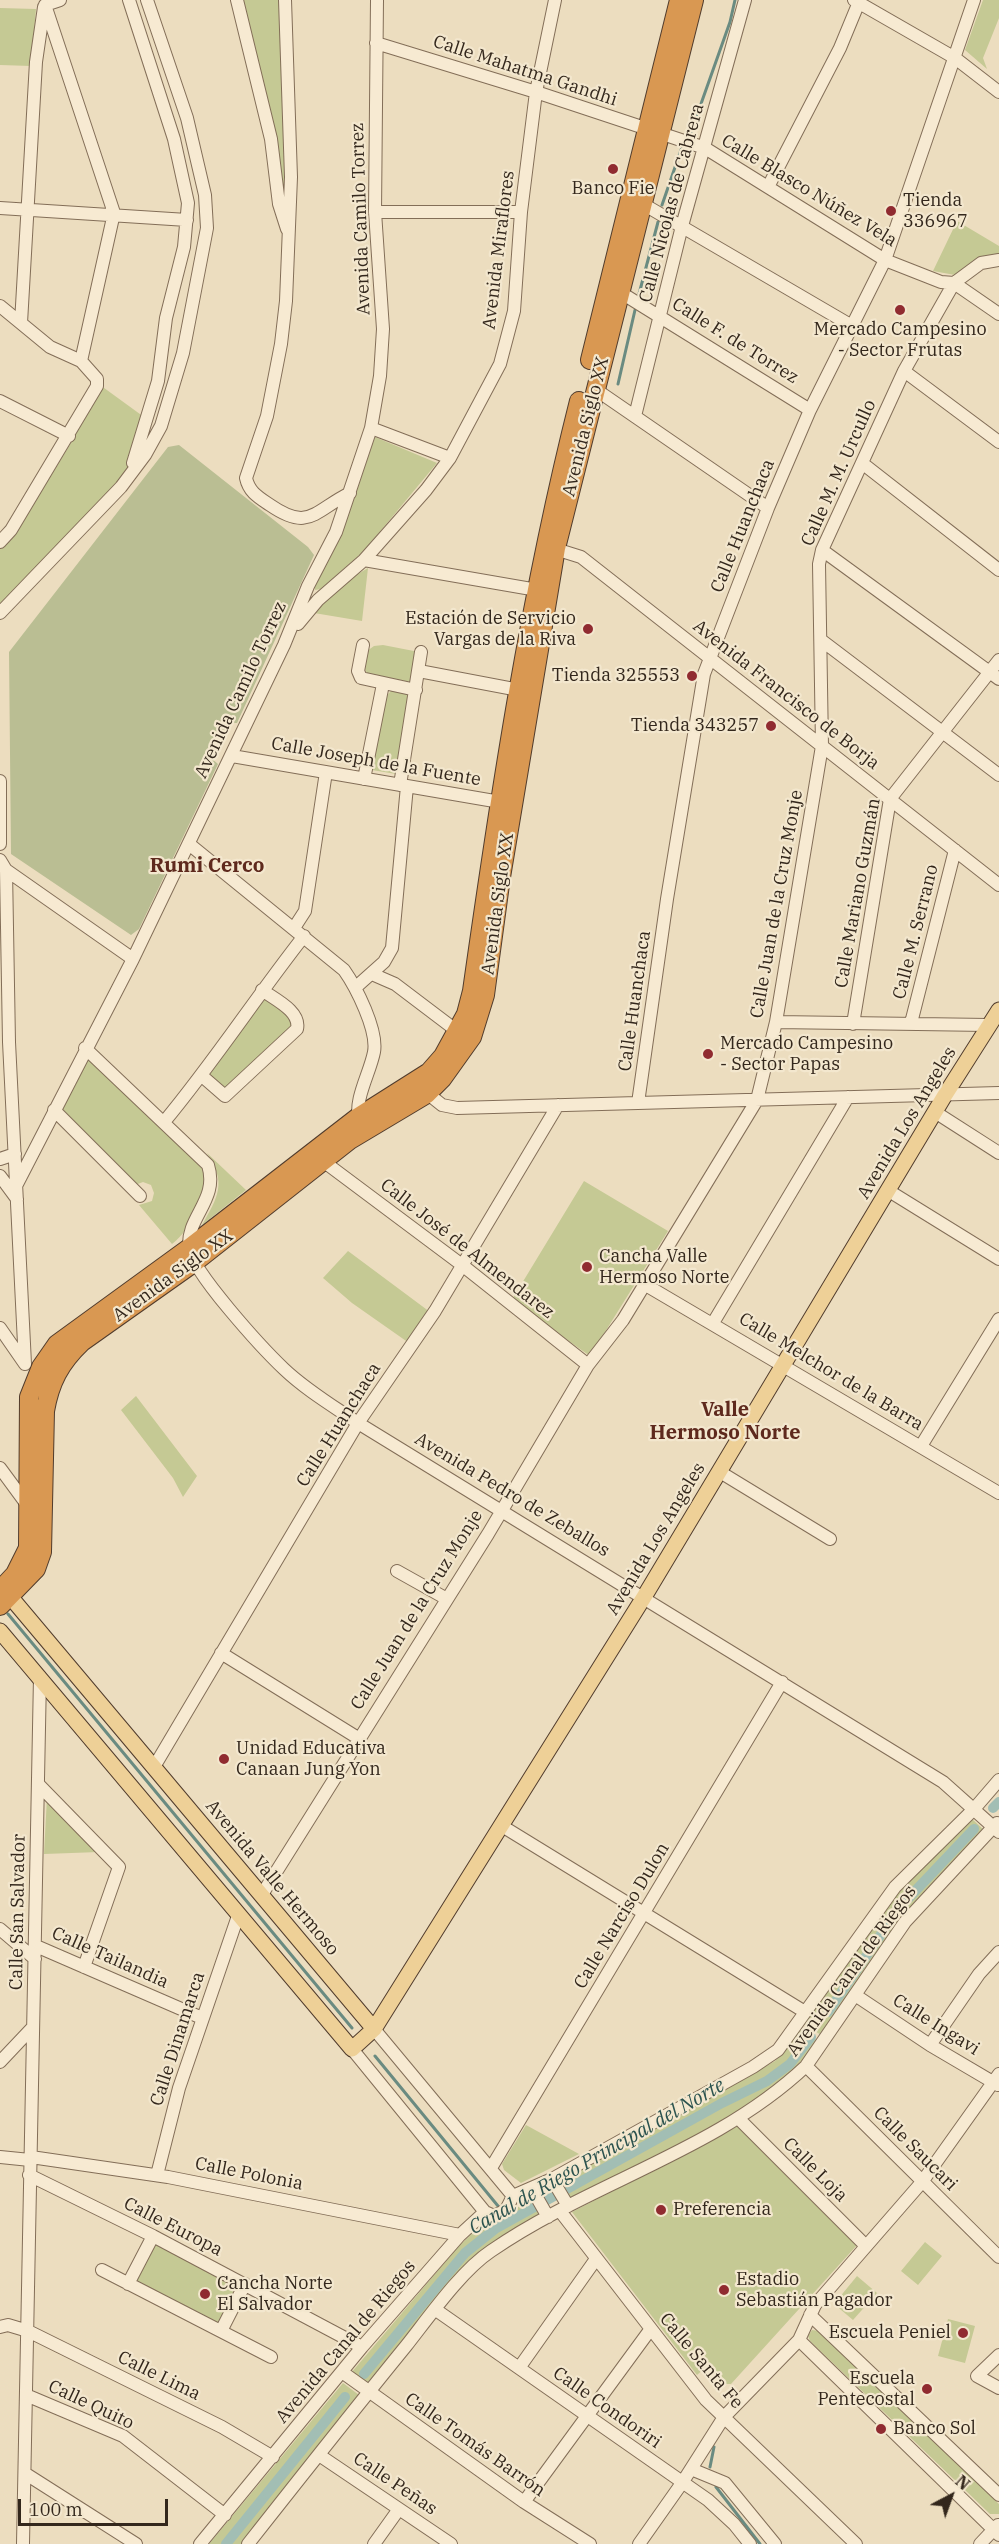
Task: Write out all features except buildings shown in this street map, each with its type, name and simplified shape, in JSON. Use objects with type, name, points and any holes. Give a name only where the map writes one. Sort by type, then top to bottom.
[{"type":"highway","name":"Avenida Siglo XX","points":[[551,547],[595,389],[615,289],[643,204],[679,0]]},
{"type":"highway","name":"Avenida Siglo XX","points":[[421,1088],[443,1056],[466,1014],[551,547],[655,132],[694,0]]},
{"type":"highway","name":"Avenida Siglo XX","points":[[3,1593],[24,1560],[28,1548],[30,1510],[28,1406],[37,1376],[66,1357],[192,1255],[361,1124],[421,1088],[460,1055],[480,1017],[519,690],[543,590]]},
{"type":"highway","name":"Avenida Siglo XX","points":[[192,1255],[323,1161],[361,1124]]},
{"type":"highway","name":"Avenida Siglo XX","points":[[3,1593],[36,1569],[42,1552],[45,1412],[37,1376]]},
{"type":"main road","name":"Avenida Los Angeles","points":[[352,2049],[374,2029],[502,1826],[644,1597],[945,1095],[999,1010]]},
{"type":"main road","name":"Avenida Valle Hermoso","points":[[3,1593],[154,1767],[374,2029]]},
{"type":"main road","points":[[0,1630],[352,2049]]},
{"type":"street","points":[[45,3],[60,0]]},
{"type":"street","points":[[129,0],[174,139],[188,203],[184,247],[166,318],[158,381],[129,475]]},
{"type":"street","points":[[0,613],[113,496],[145,455],[160,426],[183,353],[207,228],[205,195],[187,118],[147,0]]},
{"type":"street","points":[[237,0],[271,139],[279,204],[289,233]]},
{"type":"street","points":[[285,0],[291,177],[286,301],[276,374],[267,416],[246,478],[253,493],[287,517],[296,519],[315,514],[350,493]]},
{"type":"street","name":"Avenida Camilo Torrez","points":[[17,1184],[33,1157],[85,1048],[133,959],[284,645],[308,586],[336,532],[371,428],[380,376],[383,329],[375,212],[377,0]]},
{"type":"street","name":"Avenida Miraflores","points":[[284,645],[302,617],[364,560],[426,490],[450,458],[500,364],[513,311],[521,212],[536,92],[555,0]]},
{"type":"street","name":"Calle Nicolas de Cabrera","points":[[635,416],[682,226],[745,0]]},
{"type":"street","name":"Calle Huanchaca","points":[[638,1103],[675,849],[704,674],[768,508],[810,410],[885,260],[974,0]]},
{"type":"street","points":[[768,187],[840,48],[857,1],[955,58],[999,92]]},
{"type":"street","points":[[21,322],[36,62],[45,3]]},
{"type":"street","points":[[45,3],[114,213],[81,361]]},
{"type":"street","name":"Calle Mahatma Gandhi","points":[[376,43],[536,92],[655,132]]},
{"type":"street","name":"Calle Blasco Núñez Vela","points":[[655,132],[705,148],[885,260],[941,282],[954,283],[999,314]]},
{"type":"street","points":[[643,204],[852,326]]},
{"type":"street","points":[[0,208],[114,213],[187,220]]},
{"type":"street","points":[[375,212],[521,212]]},
{"type":"street","name":"Calle M. M. Urcullo","points":[[822,746],[819,564],[822,550],[904,371],[954,283],[981,263],[999,260]]},
{"type":"street","name":"Calle F. de Torrez","points":[[615,289],[810,410]]},
{"type":"street","points":[[0,306],[50,347],[81,361],[97,379],[97,387],[69,436],[11,530],[0,542]]},
{"type":"street","points":[[904,371],[999,442]]},
{"type":"street","points":[[595,389],[768,508]]},
{"type":"street","points":[[0,401],[69,436]]},
{"type":"street","points":[[371,428],[450,458]]},
{"type":"street","points":[[862,463],[999,570]]},
{"type":"street","name":"Avenida Francisco de Borja","points":[[551,547],[581,557],[999,885]]},
{"type":"street","points":[[822,550],[994,676]]},
{"type":"street","points":[[364,560],[543,590]]},
{"type":"street","points":[[821,640],[999,775]]},
{"type":"street","points":[[363,645],[359,675],[365,681],[416,690]]},
{"type":"street","points":[[356,987],[384,962],[392,948],[404,785],[421,652]]},
{"type":"street","name":"Calle Mariano Guzmán","points":[[853,1024],[890,799],[943,732],[994,676],[999,660]]},
{"type":"street","points":[[419,671],[519,690]]},
{"type":"street","points":[[364,778],[383,684]]},
{"type":"street","name":"Calle Juan de la Cruz Monje","points":[[261,1896],[447,1599],[588,1365],[622,1320],[757,1100],[776,1022],[822,746]]},
{"type":"street","name":"Calle Joseph de la Fuente","points":[[232,756],[506,803]]},
{"type":"street","points":[[164,1122],[202,1076],[299,932],[305,910],[326,772]]},
{"type":"street","points":[[0,781],[0,837]]},
{"type":"street","points":[[189,844],[344,970],[356,987],[374,1037],[375,1050],[361,1124]]},
{"type":"street","name":"Calle M. Serrano","points":[[911,1023],[955,850]]},
{"type":"street","points":[[3,865],[133,959]]},
{"type":"street","points":[[3,865],[17,1199],[37,1376]]},
{"type":"street","points":[[372,974],[395,984],[457,1031]]},
{"type":"street","points":[[202,1076],[225,1096],[297,1029],[297,1018],[293,1013],[262,990]]},
{"type":"street","points":[[776,1022],[988,1025]]},
{"type":"street","points":[[0,1029],[9,1042]]},
{"type":"street","points":[[85,1048],[208,1165],[212,1177],[209,1194],[191,1234],[192,1255]]},
{"type":"street","points":[[421,1088],[442,1105],[457,1108],[999,1094]]},
{"type":"street","points":[[713,1323],[848,1097]]},
{"type":"street","name":"Calle Huanchaca","points":[[154,1767],[358,1423],[422,1329],[558,1105]]},
{"type":"street","points":[[54,1110],[140,1196]]},
{"type":"street","points":[[935,1112],[999,1153]]},
{"type":"street","points":[[0,1159],[15,1154]]},
{"type":"street","name":"Calle José de Almendarez","points":[[323,1161],[462,1265],[588,1365]]},
{"type":"street","points":[[0,1176],[17,1199]]},
{"type":"street","points":[[889,1191],[999,1259]]},
{"type":"street","name":"Avenida Pedro de Zeballos","points":[[192,1255],[220,1298],[285,1369],[358,1423],[943,1782],[997,1827]]},
{"type":"street","name":"Calle Melchor de la Barra","points":[[644,1284],[999,1493]]},
{"type":"street","points":[[921,1446],[999,1319]]},
{"type":"street","points":[[0,1328],[37,1376]]},
{"type":"street","points":[[0,1468],[30,1510]]},
{"type":"street","points":[[720,1472],[830,1539]]},
{"type":"street","points":[[397,1571],[447,1599]]},
{"type":"street","points":[[221,1653],[358,1738]]},
{"type":"street","name":"Calle San Salvador","points":[[23,2544],[40,1677]]},
{"type":"street","name":"Calle Narciso Dulon","points":[[491,2168],[782,1682]]},
{"type":"street","name":"Avenida Canal de Riegos","points":[[248,2544],[368,2392],[436,2310],[489,2252],[551,2200],[778,2050],[895,1887],[974,1809],[999,1780]]},
{"type":"street","points":[[38,1784],[119,1867],[84,1967]]},
{"type":"street","points":[[502,1826],[805,2012]]},
{"type":"street","name":"Avenida Canal de Riegos","points":[[200,2544],[362,2347],[460,2235],[485,2212],[494,2216],[506,2210],[513,2196],[551,2200],[739,2120],[806,2066],[905,1922],[997,1827]]},
{"type":"street","name":"Calle Dinamarca","points":[[157,2175],[179,2088],[238,1916]]},
{"type":"street","name":"Calle Tailandia","points":[[0,1929],[35,1959]]},
{"type":"street","name":"Calle Tailandia","points":[[36,1946],[202,2018]]},
{"type":"street","points":[[930,2044],[979,1974],[999,1952]]},
{"type":"street","name":"Calle Ingavi","points":[[855,1995],[930,2044],[997,2080]]},
{"type":"street","points":[[0,2062],[33,2027]]},
{"type":"street","name":"Avenida Valle Hermoso","points":[[374,2029],[513,2196]]},
{"type":"street","points":[[352,2049],[485,2212]]},
{"type":"street","name":"Calle Saucari","points":[[806,2066],[999,2257]]},
{"type":"street","points":[[639,2544],[682,2483],[724,2417],[799,2340],[814,2305],[922,2182],[997,2080]]},
{"type":"street","name":"Calle Loja","points":[[739,2120],[866,2246]]},
{"type":"street","name":"Calle Polonia","points":[[0,2157],[30,2158],[157,2175],[460,2235]]},
{"type":"street","name":"Calle Europa","points":[[30,2175],[153,2236],[362,2347]]},
{"type":"street","name":"Calle Santa Fe","points":[[551,2200],[706,2400],[856,2544]]},
{"type":"street","points":[[128,2284],[153,2236]]},
{"type":"street","points":[[519,2368],[596,2259]]},
{"type":"street","points":[[102,2270],[271,2358]]},
{"type":"street","points":[[221,2331],[245,2284]]},
{"type":"street","name":"Calle Condoriri","points":[[436,2310],[708,2500],[735,2524],[750,2544]]},
{"type":"street","points":[[810,2315],[999,2495]]},
{"type":"street","name":"Calle Lima","points":[[0,2327],[8,2325],[28,2331],[222,2427],[273,2457]]},
{"type":"street","points":[[524,2502],[650,2330]]},
{"type":"street","points":[[799,2340],[997,2529],[980,2544]]},
{"type":"street","points":[[999,2355],[977,2376],[999,2388]]},
{"type":"street","name":"Calle Tomás Barrón","points":[[342,2372],[524,2502],[590,2544]]},
{"type":"street","name":"Calle Quito","points":[[26,2395],[123,2436],[225,2515]]},
{"type":"street","name":"Calle Peñas","points":[[319,2455],[451,2544]]},
{"type":"street","points":[[691,2469],[724,2483],[775,2544]]},
{"type":"street","points":[[26,2474],[136,2544]]},
{"type":"street","points":[[374,2544],[399,2509]]},
{"type":"green space","points":[[241,0],[280,0],[285,204]]},
{"type":"green space","points":[[983,0],[999,0],[999,18],[983,58],[987,69],[965,50]]},
{"type":"green space","points":[[0,8],[36,9],[31,66],[0,65]]},
{"type":"green space","points":[[957,221],[999,246],[999,256],[975,260],[955,275],[933,271]]},
{"type":"green space","points":[[100,385],[144,417],[126,473],[0,609],[0,547],[15,534],[74,438]]},
{"type":"green space","points":[[375,437],[437,463],[363,552],[321,589],[315,590],[314,585],[344,527]]},
{"type":"green space","points":[[179,445],[308,547],[314,555],[237,723],[230,723],[212,759],[218,764],[139,929],[131,935],[11,854],[9,652],[168,447]]},
{"type":"green space","points":[[368,568],[362,621],[314,613],[346,581]]},
{"type":"green space","points":[[383,645],[419,652],[411,682],[368,675],[364,668],[367,651],[374,646]]},
{"type":"green space","points":[[391,691],[406,693],[410,699],[396,774],[372,770],[385,697]]},
{"type":"green space","points":[[263,996],[290,1015],[294,1026],[231,1087],[224,1088],[207,1075]]},
{"type":"green space","points":[[90,1060],[201,1166],[204,1186],[198,1208],[187,1229],[172,1244],[139,1205],[152,1201],[154,1193],[151,1185],[143,1182],[135,1185],[63,1113],[62,1108],[85,1062]]},
{"type":"green space","points":[[207,1153],[246,1190],[202,1225],[218,1190],[217,1173]]},
{"type":"green space","name":"Cancha Valle Hermoso Norte","points":[[584,1181],[668,1231],[590,1356],[539,1320],[513,1298]]},
{"type":"green space","points":[[348,1251],[430,1312],[409,1343],[352,1303],[323,1278]]},
{"type":"green space","points":[[136,1396],[197,1476],[183,1497],[173,1478],[121,1410]]},
{"type":"green space","points":[[47,1797],[99,1852],[44,1854]]},
{"type":"green space","points":[[971,1818],[984,1830],[821,2035],[803,2023],[900,1889]]},
{"type":"green space","points":[[801,2030],[818,2041],[796,2067],[769,2090],[704,2132],[570,2200],[559,2182],[775,2061]]},
{"type":"green space","points":[[526,2125],[579,2154],[521,2183],[504,2170],[502,2164]]},
{"type":"green space","name":"Estadio Sebastián Pagador","points":[[738,2126],[858,2244],[731,2384],[724,2384],[706,2367],[697,2375],[572,2212]]},
{"type":"green space","points":[[532,2199],[541,2216],[479,2253],[367,2384],[351,2373],[458,2247],[481,2225],[496,2220]]},
{"type":"green space","points":[[925,2242],[942,2256],[918,2285],[901,2271]]},
{"type":"green space","points":[[154,2243],[239,2287],[220,2325],[135,2282]]},
{"type":"green space","points":[[857,2276],[877,2293],[853,2320],[834,2304]]},
{"type":"green space","points":[[948,2319],[975,2326],[965,2363],[938,2356]]},
{"type":"green space","points":[[812,2330],[819,2331],[999,2504],[999,2514],[990,2514],[810,2341],[808,2336]]},
{"type":"green space","points":[[343,2383],[359,2395],[241,2544],[209,2544]]},
{"type":"waterway","points":[[691,132],[730,22],[735,0]]},
{"type":"waterway","points":[[662,205],[682,147]]},
{"type":"waterway","points":[[639,294],[658,222]]},
{"type":"waterway","points":[[618,384],[635,310]]},
{"type":"waterway","points":[[8,1614],[352,2028]]},
{"type":"waterway","name":"Canal de Riego Principal del Norte","points":[[993,1808],[999,1802]]},
{"type":"waterway","name":"Canal de Riego Principal del Norte","points":[[828,2012],[899,1908],[974,1829]]},
{"type":"waterway","name":"Canal de Riego Principal del Norte","points":[[364,2374],[465,2253],[495,2229],[722,2103],[767,2081],[790,2064],[811,2037]]},
{"type":"waterway","points":[[375,2056],[498,2206]]},
{"type":"waterway","name":"Canal de Riego Principal del Norte","points":[[226,2544],[345,2397]]},
{"type":"waterway","points":[[710,2467],[714,2447]]},
{"type":"waterway","points":[[716,2487],[760,2544]]},
{"type":"place","name":"Banco Fie","points":[[613,169]]},
{"type":"place","name":"Tienda 336967","points":[[891,211]]},
{"type":"place","name":"Mercado Campesino - Sector Frutas","points":[[900,310]]},
{"type":"place","name":"Estación de Servicio Vargas de la Riva","points":[[588,629]]},
{"type":"place","name":"Tienda 325553","points":[[692,676]]},
{"type":"place","name":"Tienda 343257","points":[[771,726]]},
{"type":"place","name":"Mercado Campesino - Sector Papas","points":[[708,1054]]},
{"type":"place","name":"Cancha Valle Hermoso Norte","points":[[587,1267]]},
{"type":"place","name":"Unidad Educativa Canaan Jung Yon","points":[[224,1759]]},
{"type":"place","name":"Preferencia","points":[[661,2210]]},
{"type":"place","name":"Estadio Sebastián Pagador","points":[[724,2290]]},
{"type":"place","name":"Cancha Norte El Salvador","points":[[205,2294]]},
{"type":"place","name":"Escuela Peniel","points":[[963,2333]]},
{"type":"place","name":"Escuela Pentecostal","points":[[927,2389]]},
{"type":"place","name":"Banco Sol","points":[[881,2429]]},
{"type":"district","name":"Rumi Cerco","points":[[207,866]]},
{"type":"district","name":"Valle Hermoso Norte","points":[[725,1422]]}]
